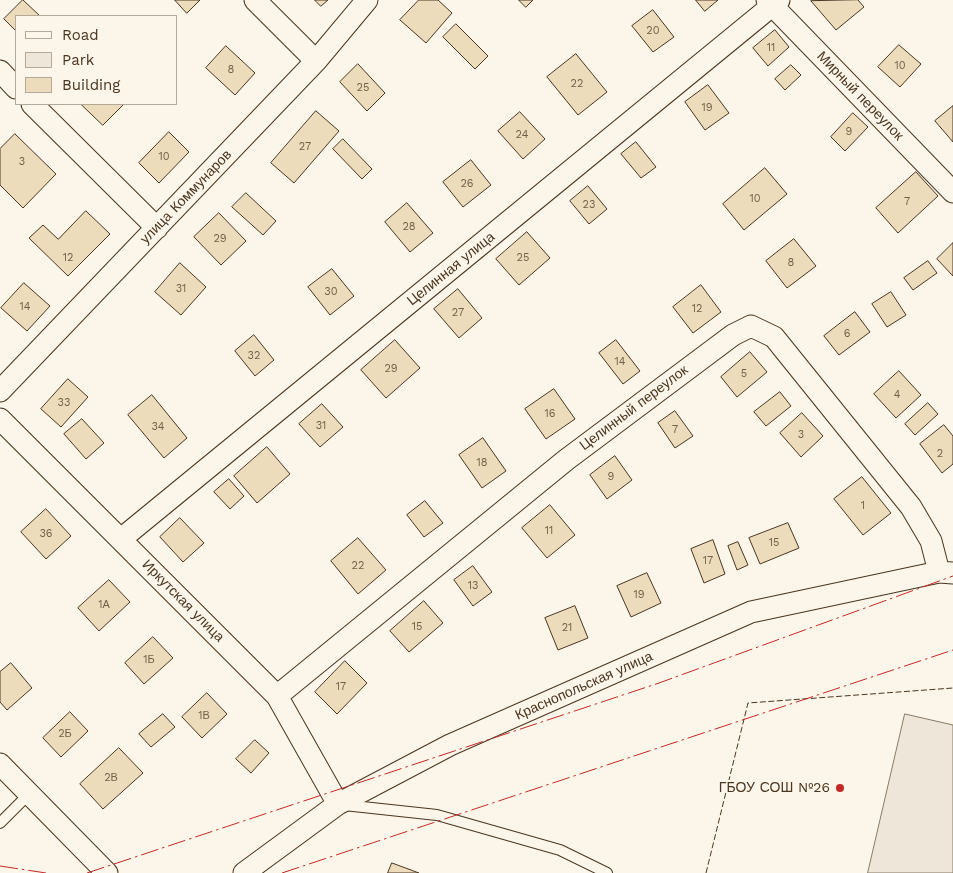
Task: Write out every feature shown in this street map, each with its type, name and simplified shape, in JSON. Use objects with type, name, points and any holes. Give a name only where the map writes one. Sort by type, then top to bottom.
[{"type":"street","points":[[256,0],[316,61]]},
{"type":"street","name":"улица Коммунаров","points":[[0,391],[316,61],[367,0]]},
{"type":"street","name":"Мирный переулок","points":[[773,2],[953,192]]},
{"type":"street","name":"Целинная улица","points":[[122,539],[773,2]]},
{"type":"street","points":[[0,71],[15,87]]},
{"type":"street","points":[[33,105],[157,228]]},
{"type":"street","name":"Целинный переулок","points":[[277,696],[566,460],[733,335],[750,326],[774,336],[911,507],[946,572]]},
{"type":"street","name":"Иркутская улица","points":[[0,419],[277,696],[338,804]]},
{"type":"street","name":"Краснопольская улица","points":[[244,873],[338,804],[450,745],[751,612],[946,572]]},
{"type":"street","points":[[0,764],[107,873]]},
{"type":"lane","points":[[0,823],[29,794]]},
{"type":"lane","points":[[338,804],[437,815],[560,850],[607,873]]},
{"type":"green space","points":[[905,714],[953,725],[953,873],[868,873]]},
{"type":"building","points":[[23,0],[39,15],[15,15],[15,30],[4,19]]},
{"type":"building","points":[[175,0],[200,0],[187,13]]},
{"type":"building","points":[[315,0],[328,0],[321,6]]},
{"type":"building","points":[[419,0],[438,0],[452,13],[426,43],[400,20]]},
{"type":"building","points":[[519,0],[533,0],[526,7]]},
{"type":"building","points":[[696,0],[718,0],[705,11]]},
{"type":"building","points":[[858,0],[864,7],[836,30],[811,1]]},
{"type":"building","points":[[653,10],[674,37],[653,52],[632,26]]},
{"type":"building","points":[[456,24],[488,56],[475,69],[443,37]]},
{"type":"building","points":[[775,30],[789,47],[768,66],[753,48]]},
{"type":"building","points":[[899,45],[921,64],[900,87],[878,67]]},
{"type":"building","points":[[226,46],[255,73],[235,95],[206,68]]},
{"type":"building","points":[[576,54],[607,92],[578,115],[547,77]]},
{"type":"building","points":[[358,64],[385,93],[367,111],[340,82]]},
{"type":"building","points":[[791,65],[801,75],[785,90],[775,79]]},
{"type":"building","points":[[708,85],[729,113],[705,130],[685,102]]},
{"type":"building","points":[[82,105],[123,105],[103,125]]},
{"type":"building","points":[[953,106],[953,142],[935,121]]},
{"type":"building","points":[[316,111],[339,131],[294,183],[271,163]]},
{"type":"building","points":[[520,112],[545,139],[523,159],[498,131]]},
{"type":"building","points":[[853,113],[868,127],[845,151],[831,137]]},
{"type":"building","points":[[169,132],[189,152],[159,183],[139,163]]},
{"type":"building","points":[[15,134],[56,174],[23,208],[0,185],[0,149]]},
{"type":"building","points":[[343,139],[372,169],[362,179],[333,149]]},
{"type":"building","points":[[636,142],[656,167],[641,178],[621,154]]},
{"type":"building","points":[[471,160],[491,185],[463,207],[443,182]]},
{"type":"building","points":[[765,168],[787,194],[744,230],[723,204]]},
{"type":"building","points":[[916,172],[938,196],[898,233],[876,208]]},
{"type":"building","points":[[588,186],[607,209],[589,224],[570,201]]},
{"type":"building","points":[[246,193],[276,221],[263,235],[232,207]]},
{"type":"building","points":[[407,203],[433,233],[410,252],[385,222]]},
{"type":"building","points":[[86,211],[110,234],[68,276],[29,238],[43,225],[58,239]]},
{"type":"building","points":[[219,213],[246,241],[221,265],[194,237]]},
{"type":"building","points":[[527,232],[550,258],[519,285],[496,259]]},
{"type":"building","points":[[794,239],[816,266],[787,288],[766,261]]},
{"type":"building","points":[[953,243],[953,276],[937,259]]},
{"type":"building","points":[[928,261],[937,273],[913,290],[904,278]]},
{"type":"building","points":[[180,263],[206,287],[181,315],[155,292]]},
{"type":"building","points":[[332,269],[354,296],[330,315],[308,287]]},
{"type":"building","points":[[24,283],[50,306],[27,331],[1,308]]},
{"type":"building","points":[[701,285],[721,312],[693,333],[673,307]]},
{"type":"building","points":[[458,289],[482,318],[459,338],[434,309]]},
{"type":"building","points":[[891,292],[906,315],[887,327],[872,304]]},
{"type":"building","points":[[855,312],[870,332],[839,355],[824,336]]},
{"type":"building","points":[[254,335],[274,360],[255,376],[235,351]]},
{"type":"building","points":[[395,340],[420,368],[386,398],[361,370]]},
{"type":"building","points":[[616,340],[640,371],[623,384],[599,353]]},
{"type":"building","points":[[750,352],[767,372],[737,397],[721,377]]},
{"type":"building","points":[[899,371],[921,395],[896,418],[874,394]]},
{"type":"building","points":[[68,379],[88,397],[61,427],[41,409]]},
{"type":"building","points":[[554,389],[575,419],[546,439],[525,409]]},
{"type":"building","points":[[780,392],[791,406],[766,426],[754,412]]},
{"type":"building","points":[[152,395],[187,438],[164,458],[128,415]]},
{"type":"building","points":[[928,403],[938,414],[915,435],[905,424]]},
{"type":"building","points":[[322,404],[343,427],[320,447],[299,424]]},
{"type":"building","points":[[675,411],[693,436],[675,448],[658,423]]},
{"type":"building","points":[[802,413],[823,436],[801,457],[780,433]]},
{"type":"building","points":[[82,419],[104,443],[86,459],[64,434]]},
{"type":"building","points":[[944,425],[953,436],[953,464],[942,473],[920,444]]},
{"type":"building","points":[[483,438],[506,471],[482,488],[459,455]]},
{"type":"building","points":[[267,447],[290,474],[257,503],[234,476]]},
{"type":"building","points":[[615,456],[632,480],[607,499],[590,475]]},
{"type":"building","points":[[862,477],[891,513],[863,535],[834,499]]},
{"type":"building","points":[[229,479],[244,496],[230,509],[214,492]]},
{"type":"building","points":[[425,501],[443,523],[424,537],[407,515]]},
{"type":"building","points":[[550,505],[575,535],[547,558],[522,528]]},
{"type":"building","points":[[46,509],[71,536],[46,559],[21,532]]},
{"type":"building","points":[[180,518],[204,543],[183,562],[160,537]]},
{"type":"building","points":[[788,523],[799,548],[760,564],[749,538]]},
{"type":"building","points":[[358,538],[386,570],[358,594],[331,561]]},
{"type":"building","points":[[713,540],[725,574],[704,583],[691,549]]},
{"type":"building","points":[[738,542],[748,565],[737,570],[728,546]]},
{"type":"building","points":[[473,566],[492,592],[473,606],[454,580]]},
{"type":"building","points":[[647,573],[661,603],[631,617],[617,586]]},
{"type":"building","points":[[109,580],[130,602],[99,631],[78,608]]},
{"type":"building","points":[[424,601],[443,623],[409,652],[390,631]]},
{"type":"building","points":[[575,606],[588,638],[558,650],[545,618]]},
{"type":"building","points":[[153,637],[173,658],[144,684],[125,663]]},
{"type":"building","points":[[345,661],[367,683],[337,714],[315,692]]},
{"type":"building","points":[[11,663],[32,688],[7,710],[0,702],[0,672]]},
{"type":"building","points":[[207,693],[227,714],[202,738],[182,717]]},
{"type":"building","points":[[70,712],[88,731],[61,757],[43,738]]},
{"type":"building","points":[[163,714],[175,727],[151,747],[139,734]]},
{"type":"building","points":[[255,740],[269,753],[251,773],[236,759]]},
{"type":"building","points":[[119,748],[143,773],[103,809],[80,784]]},
{"type":"building","points":[[392,863],[419,873],[388,873]]},
{"type":"fence","points":[[706,873],[748,703],[953,688]]},
{"type":"power","points":[[87,873],[659,683],[953,576]]},
{"type":"power","points":[[282,873],[953,650]]},
{"type":"power","points":[[0,866],[46,873]]},
{"type":"place","name":"ГБОУ СОШ №26","points":[[840,788]]}]
